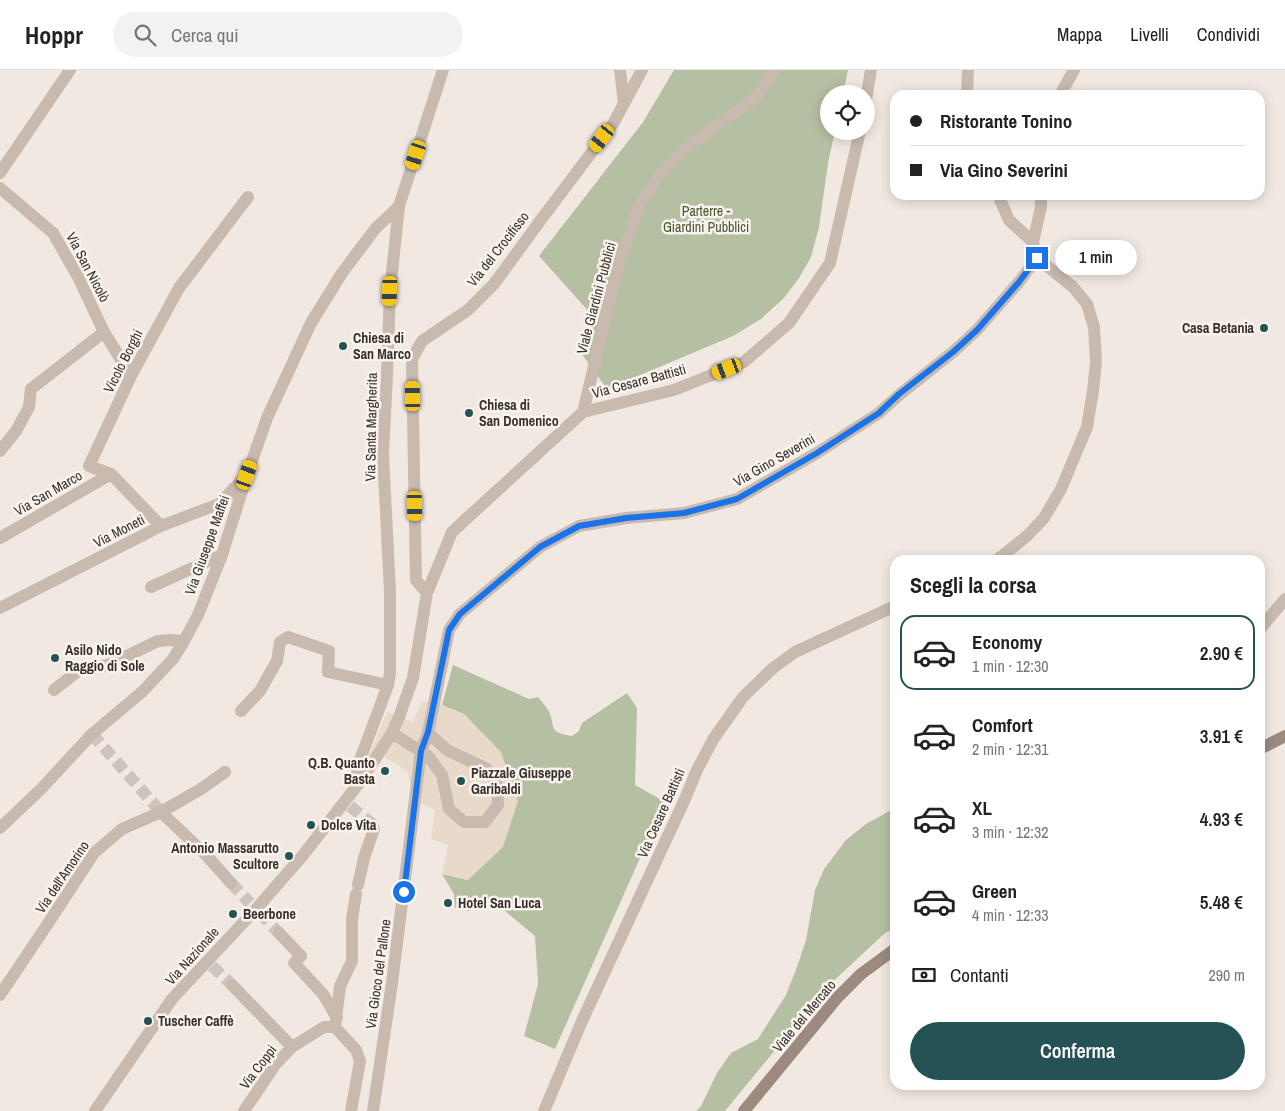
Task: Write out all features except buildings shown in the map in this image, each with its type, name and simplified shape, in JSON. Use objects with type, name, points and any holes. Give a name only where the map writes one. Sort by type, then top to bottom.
[{"type":"main road","points":[[1265,746],[1285,736]]},
{"type":"main road","name":"Viale del Mercato","points":[[744,1111],[837,998],[861,974],[890,953]]},
{"type":"street","points":[[0,172],[70,70]]},
{"type":"street","name":"Via Santa Margherita","points":[[359,783],[355,781],[358,765],[388,685],[390,673],[390,592],[383,454],[390,291],[399,206],[443,70]]},
{"type":"street","points":[[620,70],[624,103]]},
{"type":"street","name":"Via del Crocifisso","points":[[427,593],[416,580],[412,358],[422,341],[468,310],[494,284],[613,124],[642,70]]},
{"type":"street","name":"Viale Giardini Pubblici","points":[[584,412],[619,263],[639,206],[660,174],[686,148],[756,97],[774,70]]},
{"type":"street","points":[[868,85],[871,70]]},
{"type":"street","points":[[967,90],[968,70]]},
{"type":"street","points":[[1063,90],[1074,70]]},
{"type":"street","name":"Via Cesare Battisti","points":[[392,733],[413,678],[427,593],[452,532],[584,412],[674,390],[744,362],[789,323],[830,263],[858,140]]},
{"type":"street","name":"Via San Nicolò","points":[[0,188],[52,233],[78,278],[104,332],[131,376]]},
{"type":"street","name":"Vicolo Borghi","points":[[161,526],[111,474],[89,466],[131,376],[179,288],[248,197]]},
{"type":"street","points":[[1000,200],[1009,220],[1033,242]]},
{"type":"street","points":[[1004,555],[1027,536],[1044,518],[1062,489],[1087,427],[1096,362],[1094,327],[1087,304],[1072,287],[1037,258],[1033,242],[1041,207],[1040,200]]},
{"type":"street","name":"Via Giuseppe Maffei","points":[[0,828],[92,734],[142,692],[172,659],[184,641],[198,615],[222,555],[267,418],[311,323],[342,273],[375,230],[399,206]]},
{"type":"street","name":"Via Gino Severini","points":[[428,732],[449,630],[460,614],[540,547],[579,526],[626,518],[684,513],[737,499],[817,453],[879,413],[899,394],[953,352],[977,330],[1019,282],[1037,258]]},
{"type":"street","points":[[0,451],[16,431],[29,407],[31,389],[104,332]]},
{"type":"street","name":"Via San Marco","points":[[0,538],[111,474]]},
{"type":"street","name":"Via Moneti","points":[[0,608],[161,526],[219,504],[247,475]]},
{"type":"street","points":[[151,587],[222,555]]},
{"type":"street","points":[[1265,623],[1285,599]]},
{"type":"street","name":"Via Cesare Battisti","points":[[544,1111],[582,1021],[697,770],[714,738],[743,697],[772,669],[795,652],[890,608]]},
{"type":"street","points":[[241,711],[260,691],[277,661],[280,642],[288,637],[329,651],[328,672],[388,685]]},
{"type":"street","points":[[54,690],[78,672],[108,665],[158,642],[184,641]]},
{"type":"street","points":[[392,733],[428,756],[442,775],[449,810],[464,822],[485,822],[498,805],[497,784],[487,769],[447,750],[428,732],[421,751]]},
{"type":"street","name":"Via Nazionale","points":[[95,1111],[172,999],[210,963],[345,806],[392,733]]},
{"type":"street","name":"Via Gioco del Pallone","points":[[373,1111],[392,983],[421,751]]},
{"type":"street","name":"Via dell'Amorino","points":[[0,995],[94,853],[122,829],[160,812],[201,789],[225,772]]},
{"type":"street","points":[[160,812],[231,883]]},
{"type":"street","points":[[332,1024],[340,986],[352,961],[352,919],[364,858],[374,829],[372,824]]},
{"type":"street","points":[[279,933],[301,956],[294,963],[323,994],[332,1024],[356,1050],[360,1061],[351,1111]]},
{"type":"street","points":[[232,985],[292,1047]]},
{"type":"street","name":"Via Coppi","points":[[244,1111],[274,1065],[292,1047],[332,1024]]},
{"type":"green space","name":"Parterre - Giardini Pubblici","points":[[674,70],[848,70],[845,85],[820,85],[820,140],[833,140],[819,227],[811,257],[799,278],[784,298],[761,319],[733,336],[607,389],[581,353],[591,314],[539,256],[643,122]]},
{"type":"green space","points":[[453,665],[529,699],[538,697],[548,710],[555,730],[572,736],[579,731],[582,723],[627,693],[637,708],[635,785],[665,802],[555,1049],[524,1036],[538,984],[535,936],[493,901],[469,911],[455,908],[454,894],[442,874],[468,880],[464,714],[442,705]]},
{"type":"green space","points":[[890,811],[890,930],[826,988],[725,1111],[696,1111],[701,1106],[717,1073],[731,1053],[758,1039],[786,995],[806,940],[815,890],[824,869],[846,840],[866,824]]},
{"type":"shaded area","name":"Piazzale Giuseppe Garibaldi","points":[[422,701],[442,705],[464,714],[501,752],[518,801],[503,847],[468,880],[442,874],[448,845],[431,839],[435,810],[415,801],[407,771],[384,757],[355,799],[346,792],[358,765],[364,767],[387,712],[413,722]]},
{"type":"tunnel","points":[[92,734],[161,812]]},
{"type":"tunnel","points":[[350,806],[372,824]]},
{"type":"tunnel","points":[[231,883],[250,903]]},
{"type":"tunnel","points":[[260,913],[279,933]]},
{"type":"tunnel","points":[[212,966],[232,985]]},
{"type":"place","name":"Casa Betania","points":[[1264,328]]},
{"type":"place","name":"Chiesa di San Marco","points":[[343,346]]},
{"type":"place","name":"Chiesa di San Domenico","points":[[469,413]]},
{"type":"place","name":"Asilo Nido Raggio di Sole","points":[[55,658]]},
{"type":"place","name":"Q.B. Quanto Basta","points":[[385,771]]},
{"type":"place","name":"Piazzale Giuseppe Garibaldi","points":[[461,781]]},
{"type":"place","name":"Dolce Vita","points":[[311,825]]},
{"type":"place","name":"Antonio Massarutto Scultore","points":[[289,856]]},
{"type":"place","name":"Hotel San Luca","points":[[448,903]]},
{"type":"place","name":"Beerbone","points":[[233,914]]},
{"type":"place","name":"Tuscher Caffè","points":[[148,1021]]},
{"type":"route","points":[[404,892],[421,751],[428,732],[449,630],[460,614],[540,547],[579,526],[626,518],[684,513],[737,499],[817,453],[879,413],[899,394],[953,352],[977,330],[1019,282],[1037,258]]}]
